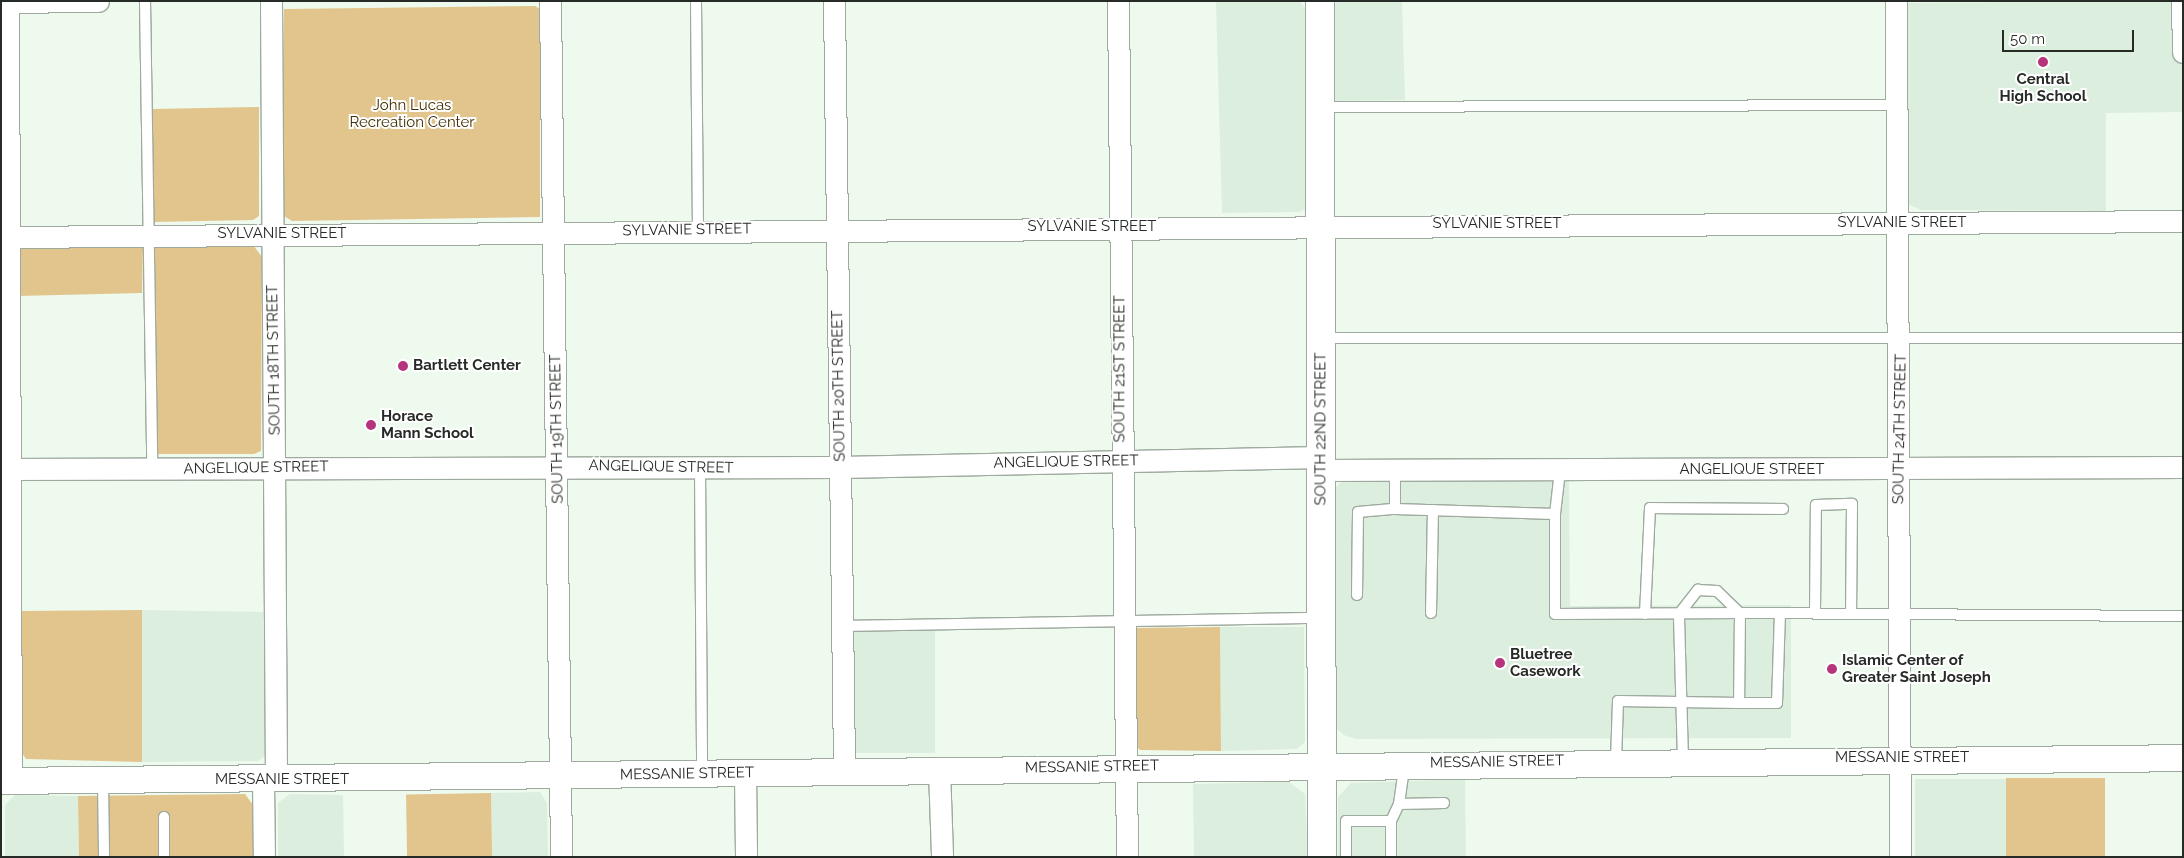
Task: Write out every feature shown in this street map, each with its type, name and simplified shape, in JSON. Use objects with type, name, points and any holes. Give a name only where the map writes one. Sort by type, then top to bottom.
[{"type":"main road","name":"SOUTH 22ND STREET","points":[[1320,1],[1322,857]]},
{"type":"street","points":[[6,781],[4,237],[8,1]]},
{"type":"street","points":[[1,2],[98,1]]},
{"type":"street","name":"SOUTH 18TH STREET","points":[[264,857],[270,780],[276,467],[271,1]]},
{"type":"street","name":"SOUTH 19TH STREET","points":[[550,1],[558,466],[561,857]]},
{"type":"street","name":"SOUTH 20TH STREET","points":[[834,1],[844,770]]},
{"type":"street","name":"SOUTH 21ST STREET","points":[[1118,1],[1120,461],[1127,857]]},
{"type":"street","name":"SOUTH 24TH STREET","points":[[1896,1],[1901,340],[1898,469],[1900,857]]},
{"type":"street","points":[[2182,1],[2183,52]]},
{"type":"street","name":"SYLVANIE STREET","points":[[4,237],[1320,225],[2183,222]]},
{"type":"street","name":"ANGELIQUE STREET","points":[[4,468],[840,467],[1120,461],[1321,463],[1395,470],[2183,467]]},
{"type":"street","name":"MESSANIE STREET","points":[[6,781],[270,780],[1125,766],[1683,760],[2183,758]]},
{"type":"street","points":[[939,769],[942,857]]},
{"type":"street","points":[[745,772],[746,857]]},
{"type":"lane","points":[[145,1],[152,469]]},
{"type":"lane","points":[[696,1],[698,230]]},
{"type":"lane","points":[[1321,107],[1897,105]]},
{"type":"lane","points":[[1320,338],[1901,340],[2183,338]]},
{"type":"lane","points":[[700,467],[702,773]]},
{"type":"lane","points":[[1395,470],[1395,509]]},
{"type":"lane","points":[[1560,470],[1555,514],[1555,614],[1851,612],[2183,616]]},
{"type":"lane","points":[[1816,612],[1816,505],[1852,504],[1851,612]]},
{"type":"lane","points":[[1645,614],[1650,508],[1783,509]]},
{"type":"lane","points":[[1357,595],[1358,512],[1395,509],[1555,514]]},
{"type":"lane","points":[[1431,613],[1433,510]]},
{"type":"lane","points":[[1683,760],[1679,702],[1679,614],[1690,595],[1707,589],[1727,597],[1740,613],[1740,703]]},
{"type":"lane","points":[[1616,761],[1618,701],[1778,703],[1780,613]]},
{"type":"lane","points":[[842,626],[1322,618]]},
{"type":"lane","points":[[1391,857],[1391,821],[1399,804],[1405,763]]},
{"type":"lane","points":[[103,781],[104,857]]},
{"type":"lane","points":[[1399,804],[1444,804]]},
{"type":"lane","points":[[164,817],[164,857]]},
{"type":"lane","points":[[1346,857],[1346,821],[1391,821]]},
{"type":"shaded area","points":[[1299,1],[1307,10],[1307,208],[1300,212],[1222,213],[1216,2]]},
{"type":"shaded area","points":[[1338,1],[1402,1],[1405,100],[1332,101],[1330,9]]},
{"type":"shaded area","name":"Central High School","points":[[2183,1],[2183,112],[2106,113],[2106,211],[1922,210],[1907,204],[1906,3]]},
{"type":"shaded area","points":[[1344,480],[1569,480],[1570,606],[1791,605],[1791,738],[1356,739],[1344,735],[1336,728],[1334,715],[1333,489]]},
{"type":"shaded area","points":[[142,610],[264,612],[265,756],[258,761],[142,762]]},
{"type":"shaded area","points":[[1220,627],[1304,627],[1305,742],[1297,749],[1221,751]]},
{"type":"shaded area","points":[[850,629],[935,629],[935,753],[850,753]]},
{"type":"shaded area","points":[[1465,779],[1466,857],[1338,857],[1338,797],[1351,783]]},
{"type":"shaded area","points":[[1915,779],[2006,779],[2006,857],[1915,857]]},
{"type":"shaded area","points":[[1289,782],[1305,794],[1308,857],[1194,857],[1193,784]]},
{"type":"shaded area","points":[[540,792],[547,803],[548,857],[492,857],[491,793]]},
{"type":"shaded area","points":[[290,794],[343,795],[344,857],[278,857],[278,803]]},
{"type":"shaded area","points":[[15,795],[78,796],[79,857],[5,857],[5,805]]},
{"type":"green space","name":"John Lucas Recreation Center","points":[[535,6],[540,9],[540,217],[292,221],[284,216],[284,9]]},
{"type":"green space","points":[[259,107],[259,216],[253,220],[154,222],[152,109]]},
{"type":"green space","points":[[143,245],[142,293],[17,296],[17,253],[22,247]]},
{"type":"green space","points":[[253,245],[262,257],[261,451],[254,454],[157,454],[154,247]]},
{"type":"green space","points":[[142,610],[142,762],[26,759],[22,753],[21,611]]},
{"type":"green space","points":[[1220,627],[1221,751],[1140,750],[1135,745],[1134,628]]},
{"type":"green space","points":[[2006,778],[2105,778],[2105,857],[2006,857]]},
{"type":"green space","points":[[491,793],[492,857],[407,857],[406,794]]},
{"type":"green space","points":[[245,794],[253,805],[254,857],[79,857],[78,796]]},
{"type":"place","name":"Central High School","points":[[2043,62]]},
{"type":"place","name":"Bartlett Center","points":[[403,366]]},
{"type":"place","name":"Horace Mann School","points":[[371,425]]},
{"type":"place","name":"Bluetree Casework","points":[[1500,663]]},
{"type":"place","name":"Islamic Center of Greater Saint Joseph","points":[[1832,669]]}]
